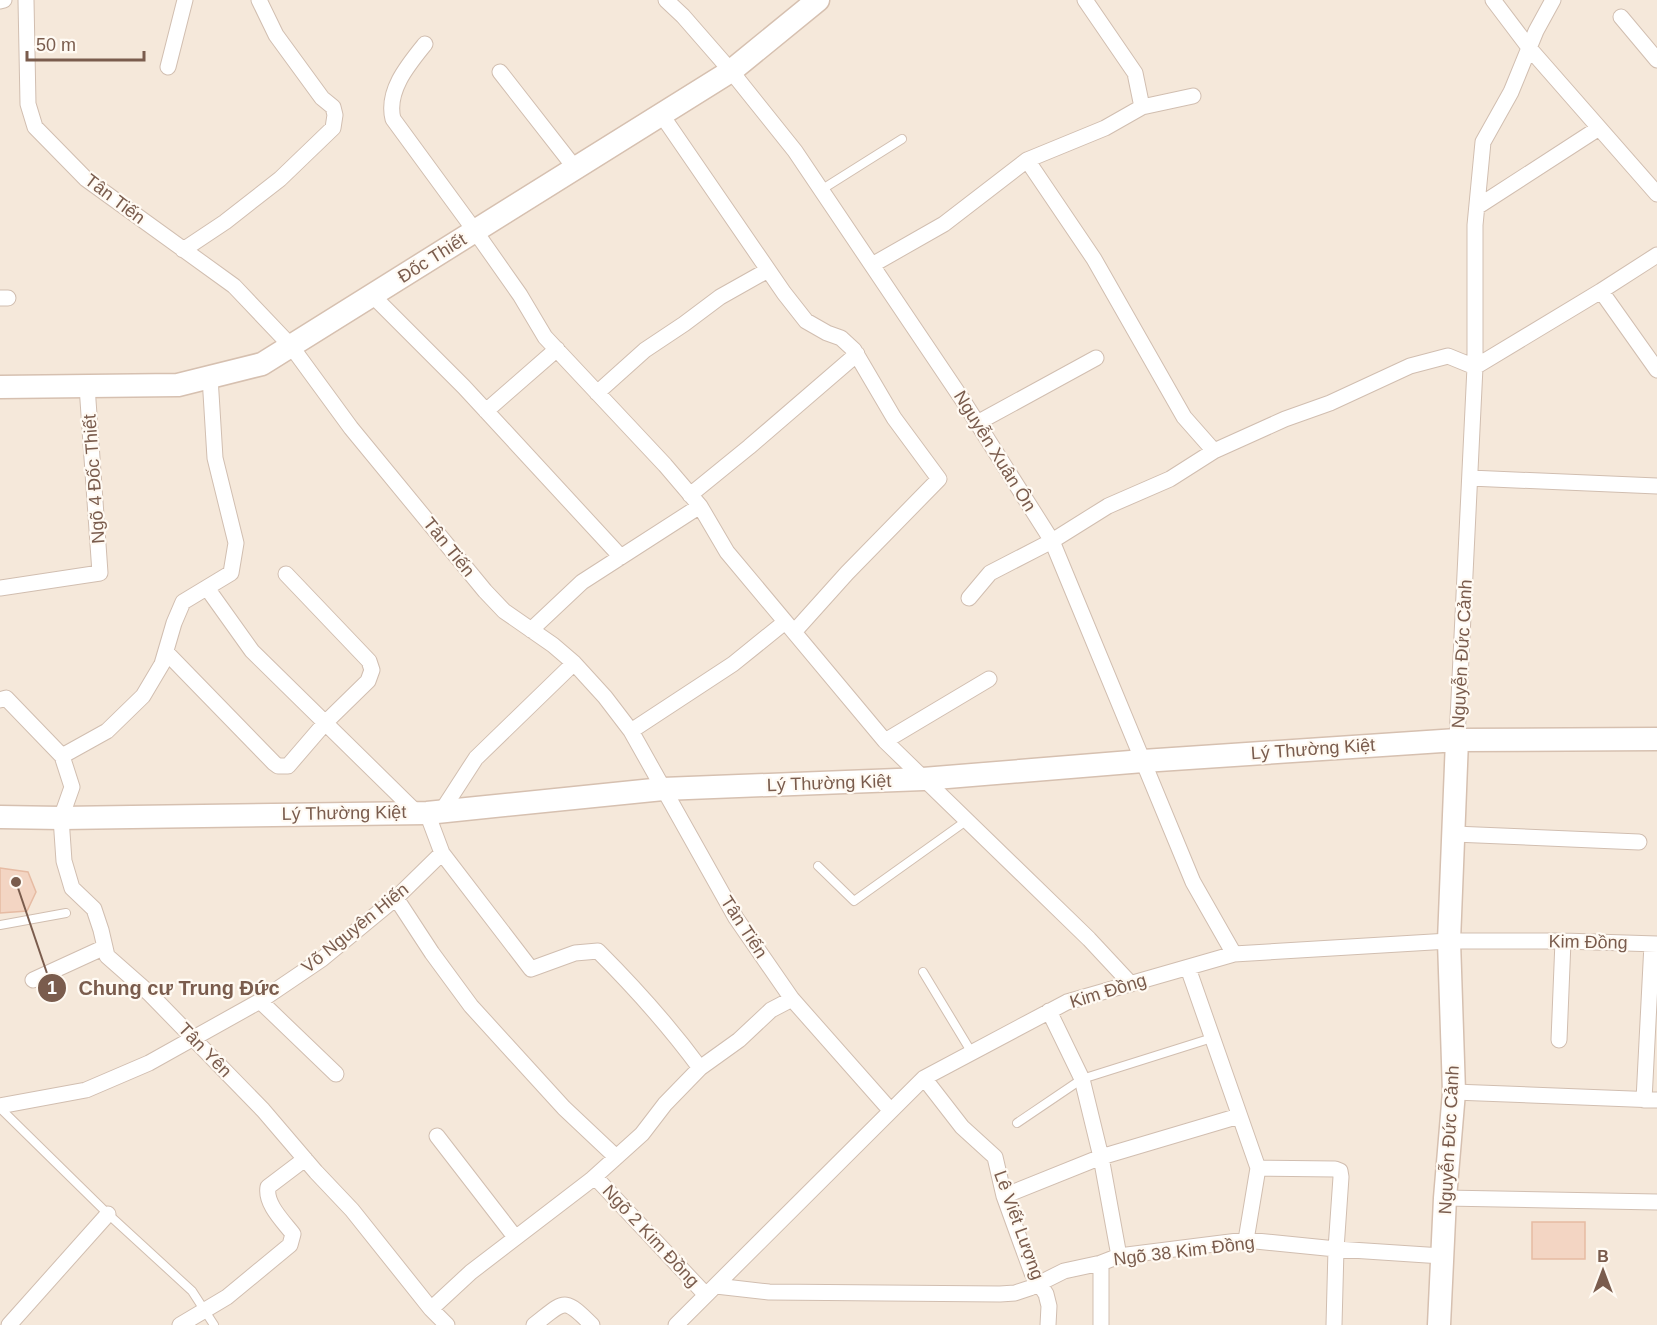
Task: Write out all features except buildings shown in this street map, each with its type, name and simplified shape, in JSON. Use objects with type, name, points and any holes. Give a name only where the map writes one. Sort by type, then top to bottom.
[{"type":"street","name":"Tân Tiến","points":[[26,0],[28,104],[35,127],[86,179],[234,286],[291,346],[351,428],[466,569],[504,611],[553,645],[574,663],[605,697],[631,731],[736,918],[792,999],[891,1111]]},
{"type":"street","points":[[168,66],[185,0]]},
{"type":"street","points":[[183,250],[225,222],[280,179],[333,128],[335,115],[333,107],[322,98],[276,35],[259,0]]},
{"type":"street","name":"Nguyễn Xuân Ôn","points":[[666,0],[731,71],[795,152],[962,399],[1052,541],[1193,882],[1234,954]]},
{"type":"street","name":"Đốc Thiết","points":[[0,387],[178,385],[262,364],[731,71],[816,0]]},
{"type":"street","points":[[1084,0],[1135,73],[1142,107]]},
{"type":"street","points":[[1494,0],[1530,49],[1657,194]]},
{"type":"street","name":"Nguyễn Đức Cảnh","points":[[1439,1325],[1444,1198],[1454,1092],[1449,941],[1475,367],[1475,225],[1483,142],[1511,92],[1536,31],[1553,0]]},
{"type":"street","points":[[1621,17],[1657,60]]},
{"type":"street","points":[[425,44],[404,70],[390,107],[393,119],[475,231],[545,337],[695,500],[727,552],[885,741],[1089,939],[1131,984]]},
{"type":"street","points":[[500,72],[575,168]]},
{"type":"street","points":[[872,265],[944,225],[1027,160],[1105,128],[1142,107],[1193,96]]},
{"type":"street","points":[[631,731],[790,627],[847,573],[939,479],[894,418],[856,354],[841,338],[806,321],[768,270],[661,114]]},
{"type":"street","points":[[1477,207],[1599,128]]},
{"type":"street","points":[[1027,160],[1094,259],[1184,417],[1214,451]]},
{"type":"street","points":[[969,598],[990,573],[1052,541],[1108,506],[1170,479],[1214,451],[1285,419],[1330,403],[1410,366],[1448,356],[1475,367],[1657,255]]},
{"type":"street","points":[[597,393],[645,350],[720,297],[768,270]]},
{"type":"street","points":[[1601,291],[1657,370]]},
{"type":"street","points":[[372,296],[486,411],[621,557]]},
{"type":"street","points":[[486,411],[557,349]]},
{"type":"street","points":[[531,630],[582,582],[621,557],[695,500],[749,447],[856,354]]},
{"type":"street","points":[[977,423],[1096,358]]},
{"type":"street","points":[[62,756],[107,731],[143,696],[162,664],[183,602],[231,573],[236,543],[215,458],[210,377]]},
{"type":"street","name":"Ngõ 4 Đốc Thiết","points":[[0,588],[100,573],[87,386]]},
{"type":"street","points":[[1470,478],[1657,486]]},
{"type":"street","points":[[166,652],[278,766],[285,767],[291,764],[325,723],[368,681],[371,666],[286,574]]},
{"type":"street","points":[[207,588],[252,651],[325,723],[428,812],[442,853],[531,969],[575,953],[598,951],[674,1033],[699,1068]]},
{"type":"street","points":[[428,812],[476,758],[574,663]]},
{"type":"street","points":[[885,741],[989,679]]},
{"type":"street","name":"Tân Yên","points":[[0,700],[6,698],[62,756],[72,787],[61,818],[64,861],[72,888],[93,909],[107,956],[149,993],[263,1110],[304,1159],[352,1210],[431,1310],[447,1325]]},
{"type":"street","name":"Lý Thường Kiệt","points":[[0,817],[428,812],[663,789],[923,779],[1143,761],[1457,740],[1657,739]]},
{"type":"street","points":[[1454,834],[1639,842]]},
{"type":"street","name":"Võ Nguyên Hiến","points":[[0,1107],[86,1090],[149,1063],[260,1001],[322,958],[396,898],[442,853]]},
{"type":"street","points":[[396,898],[432,953],[471,1006],[564,1108],[616,1157]]},
{"type":"street","name":"Kim Đồng","points":[[676,1325],[924,1078],[1067,1002],[1234,954],[1449,941],[1654,944]]},
{"type":"street","points":[[1558,1040],[1563,941]]},
{"type":"street","points":[[1454,1092],[1650,1100],[1654,944]]},
{"type":"street","points":[[33,980],[105,947]]},
{"type":"street","points":[[1188,968],[1258,1168],[1246,1240]]},
{"type":"street","points":[[431,1310],[471,1272],[595,1177],[642,1134],[665,1104],[699,1068],[739,1040],[771,1010],[792,999]]},
{"type":"street","points":[[260,1001],[336,1074]]},
{"type":"street","points":[[1049,1011],[1082,1079],[1101,1157],[1119,1256]]},
{"type":"street","name":"Lê Viết Lượng","points":[[924,1078],[962,1127],[994,1157],[1004,1196],[1032,1273],[1040,1284],[1049,1306],[1048,1325]]},
{"type":"street","points":[[1004,1196],[1101,1157],[1239,1116]]},
{"type":"street","points":[[437,1136],[515,1237]]},
{"type":"street","points":[[180,1325],[227,1297],[290,1245],[293,1234],[276,1212],[267,1195],[267,1190],[304,1159]]},
{"type":"street","points":[[1258,1168],[1335,1169],[1340,1171],[1334,1325]]},
{"type":"street","name":"Ngõ 2 Kim Đồng","points":[[595,1177],[711,1290]]},
{"type":"street","points":[[1444,1198],[1657,1203]]},
{"type":"street","points":[[9,1325],[108,1214]]},
{"type":"street","name":"Ngõ 38 Kim Đồng","points":[[711,1290],[1015,1293],[1040,1284],[1064,1271],[1101,1263],[1119,1256],[1246,1240],[1442,1256]]},
{"type":"street","points":[[1101,1263],[1101,1325]]},
{"type":"street","points":[[534,1325],[556,1307],[567,1304],[573,1306],[592,1325]]},
{"type":"lane","points":[[821,190],[902,139]]},
{"type":"lane","points":[[818,866],[854,901],[966,821]]},
{"type":"lane","points":[[0,925],[66,913]]},
{"type":"lane","points":[[923,972],[972,1053]]},
{"type":"lane","points":[[1017,1123],[1082,1079],[1212,1038]]},
{"type":"lane","points":[[0,1107],[108,1214],[192,1291],[214,1325]]},
{"type":"shaded area","points":[[0,0],[1657,0],[1657,1325],[0,1325]]},
{"type":"place","name":"Chung cư Trung Đức","points":[[16,882]]}]
